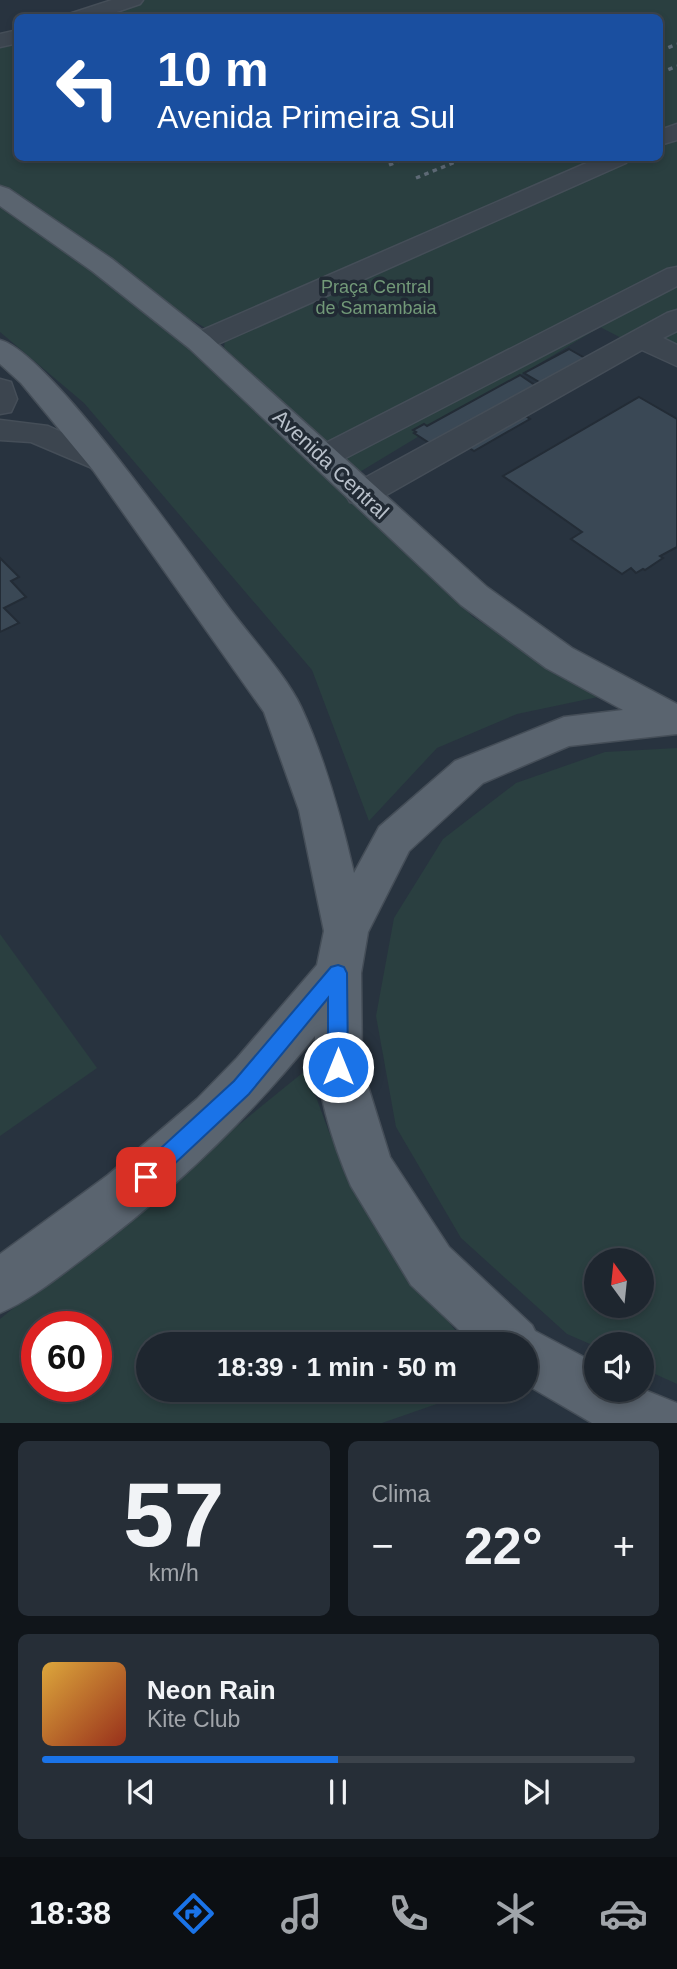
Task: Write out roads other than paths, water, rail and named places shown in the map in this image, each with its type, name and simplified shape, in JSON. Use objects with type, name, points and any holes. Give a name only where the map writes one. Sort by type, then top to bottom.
[{"type":"main road","name":"Avenida Central","points":[[0,194],[102,265],[199,342],[474,596],[559,658],[674,719]]},
{"type":"main road","points":[[0,349],[32,377],[104,463],[282,706],[319,810],[342,952],[338,1067],[369,1169],[430,1266],[500,1332]]},
{"type":"main road","points":[[0,1286],[68,1238],[165,1161],[242,1087],[342,952],[394,839],[469,772],[564,732],[674,719]]},
{"type":"main road","points":[[538,1361],[639,1421]]},
{"type":"street","points":[[89,14],[133,0]]},
{"type":"street","points":[[199,342],[610,161]]},
{"type":"street","points":[[323,457],[677,275]]},
{"type":"street","points":[[362,494],[677,319]]},
{"type":"street","points":[[642,339],[677,357]]},
{"type":"street","points":[[0,388],[0,405]]},
{"type":"street","points":[[0,429],[37,433],[104,463]]},
{"type":"railway","points":[[663,50],[677,44]]},
{"type":"railway","points":[[663,72],[677,66]]},
{"type":"railway","points":[[389,165],[399,161]]},
{"type":"railway","points":[[416,178],[458,161]]},
{"type":"park label","name":"Praça Central de Samambaia","points":[[376,297]]}]
